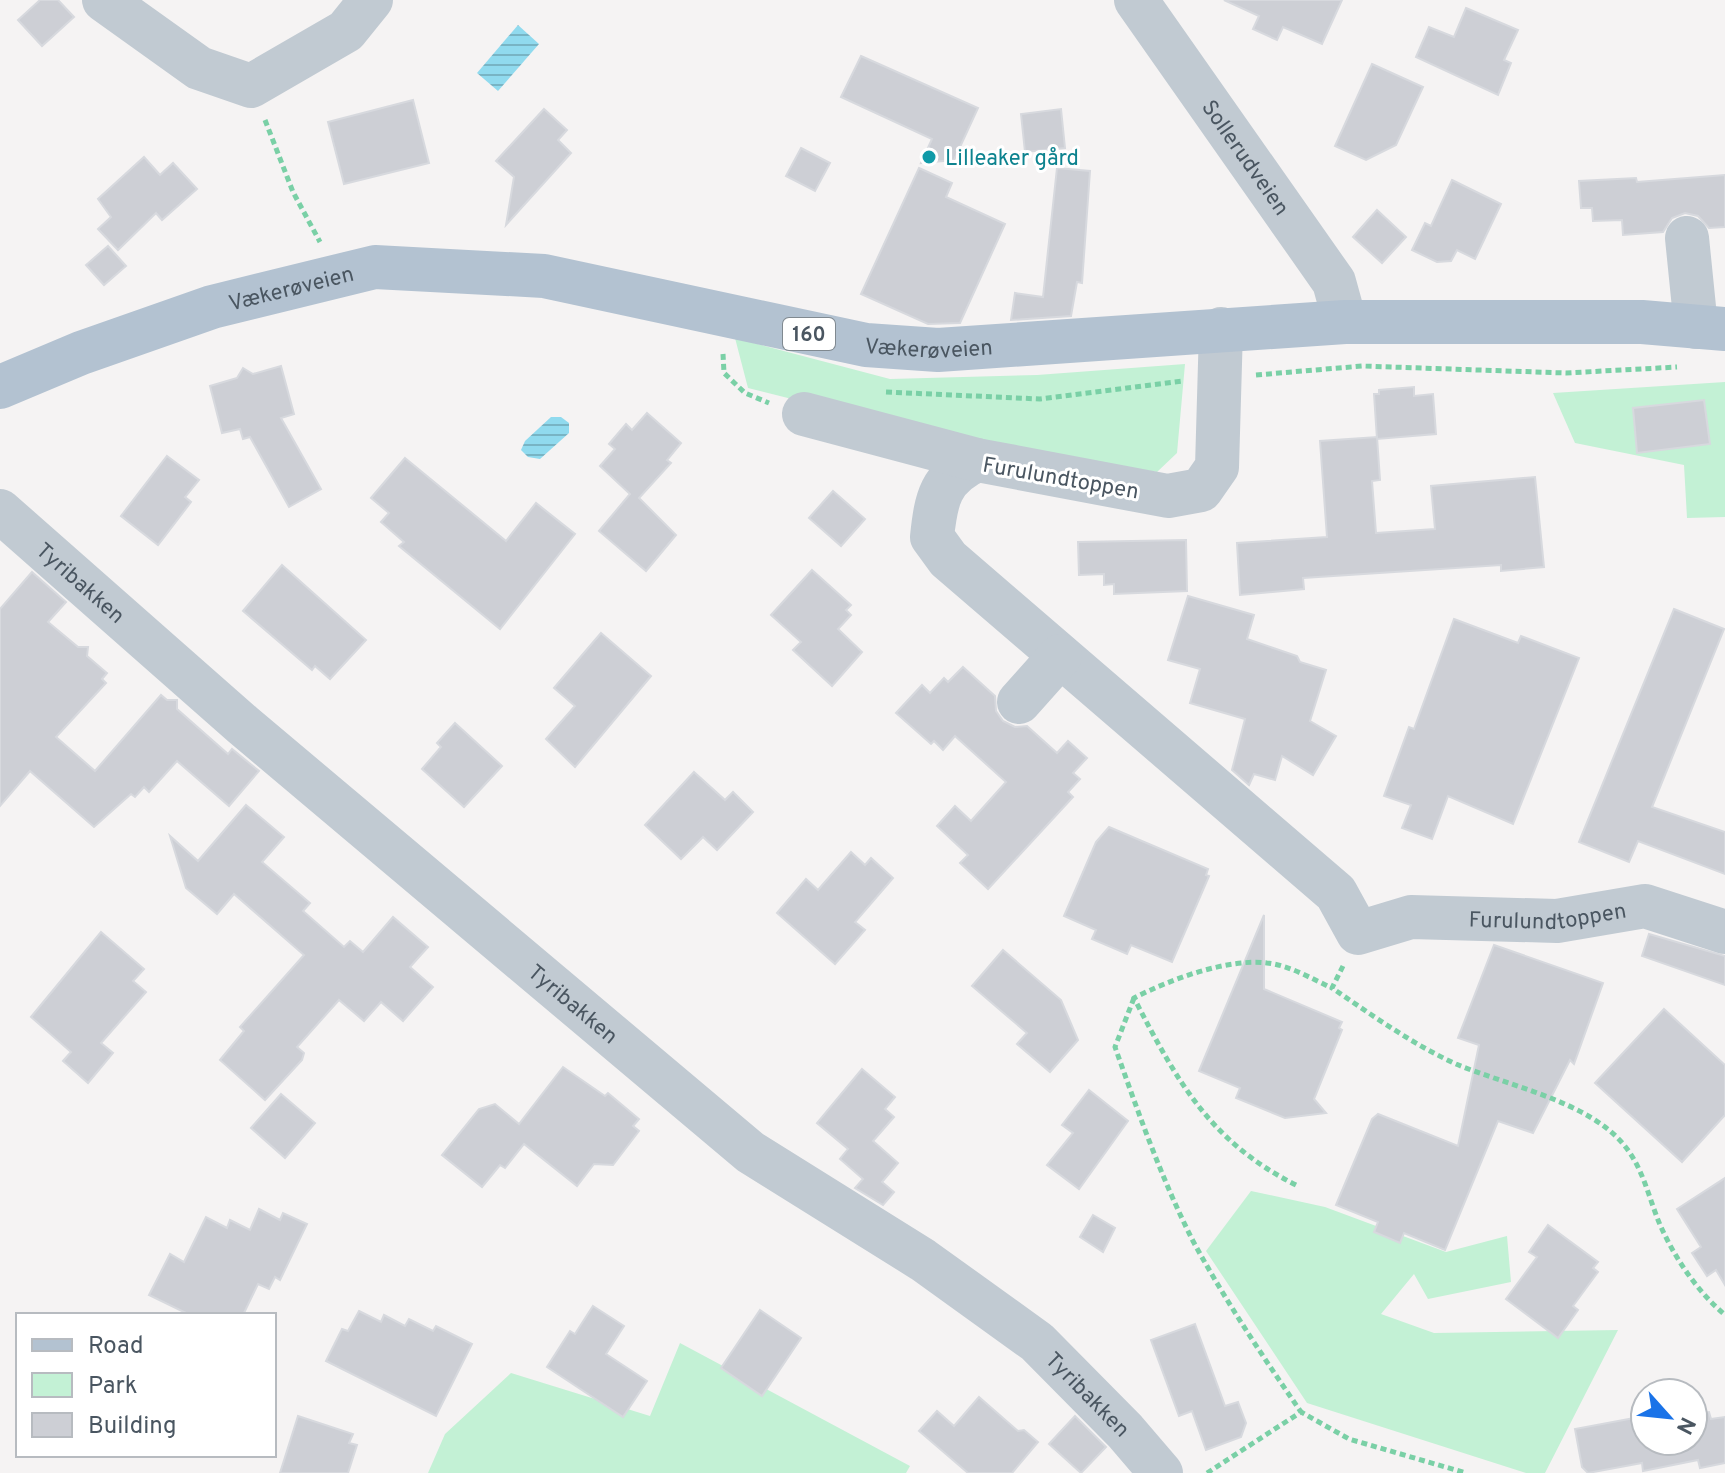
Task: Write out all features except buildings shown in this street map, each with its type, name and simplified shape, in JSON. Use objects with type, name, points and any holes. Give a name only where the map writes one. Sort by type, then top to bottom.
[{"type":"main road","name":"Vækerøveien","points":[[0,387],[81,353],[212,307],[337,273],[375,267],[544,276],[866,345],[938,350],[1345,322],[1642,322],[1710,315]]},
{"type":"street","points":[[104,0],[199,68],[251,86],[346,31],[371,0]]},
{"type":"street","name":"Sollerudveien","points":[[1136,0],[1334,282],[1345,322]]},
{"type":"street","name":"Vækerøveien","points":[[1687,238],[1710,315]]},
{"type":"street","name":"Furulundtoppen","points":[[1221,329],[1217,467],[1201,490],[1168,496],[977,460],[956,470],[936,502],[932,537],[948,559],[1336,893],[1358,933],[1414,917],[1557,921],[1645,906],[1725,932]]},
{"type":"street","points":[[804,414],[977,460]]},
{"type":"street","name":"Tyribakken","points":[[0,511],[243,725],[750,1152],[923,1260],[1037,1342],[1125,1431],[1161,1473]]},
{"type":"street","points":[[1019,702],[1060,656]]},
{"type":"path","points":[[251,86],[293,192],[337,273]]},
{"type":"path","points":[[722,349],[724,373],[745,393],[804,414]]},
{"type":"path","points":[[1332,988],[1358,933]]},
{"type":"path","points":[[1466,1473],[1349,1439],[1301,1412],[1256,1347],[1193,1239],[1131,1094],[1115,1047],[1134,998],[1166,981],[1209,969],[1267,963],[1332,988],[1454,1063],[1584,1113],[1624,1144],[1649,1188],[1661,1226],[1678,1261],[1725,1315]]},
{"type":"path","points":[[1134,998],[1165,1058],[1220,1135],[1259,1166],[1296,1185]]},
{"type":"path","points":[[1207,1473],[1301,1412]]},
{"type":"green space","points":[[735,338],[890,379],[1037,375],[1185,364],[1177,453],[1157,472],[963,442],[748,388]]},
{"type":"green space","points":[[1725,382],[1725,517],[1687,518],[1684,465],[1575,443],[1553,393]]},
{"type":"green space","points":[[1251,1191],[1325,1207],[1446,1252],[1507,1236],[1511,1282],[1428,1299],[1414,1274],[1381,1314],[1434,1333],[1618,1330],[1545,1473],[1526,1473],[1307,1403],[1206,1251]]},
{"type":"green space","points":[[680,1343],[910,1466],[906,1473],[428,1473],[445,1434],[511,1373],[650,1416]]},
{"type":"water","points":[[518,25],[539,44],[498,91],[477,73]]},
{"type":"water","points":[[551,417],[561,417],[569,423],[569,433],[540,459],[528,457],[521,450],[525,441]]},
{"type":"place","name":"Lilleaker gård","points":[[929,157]]}]
